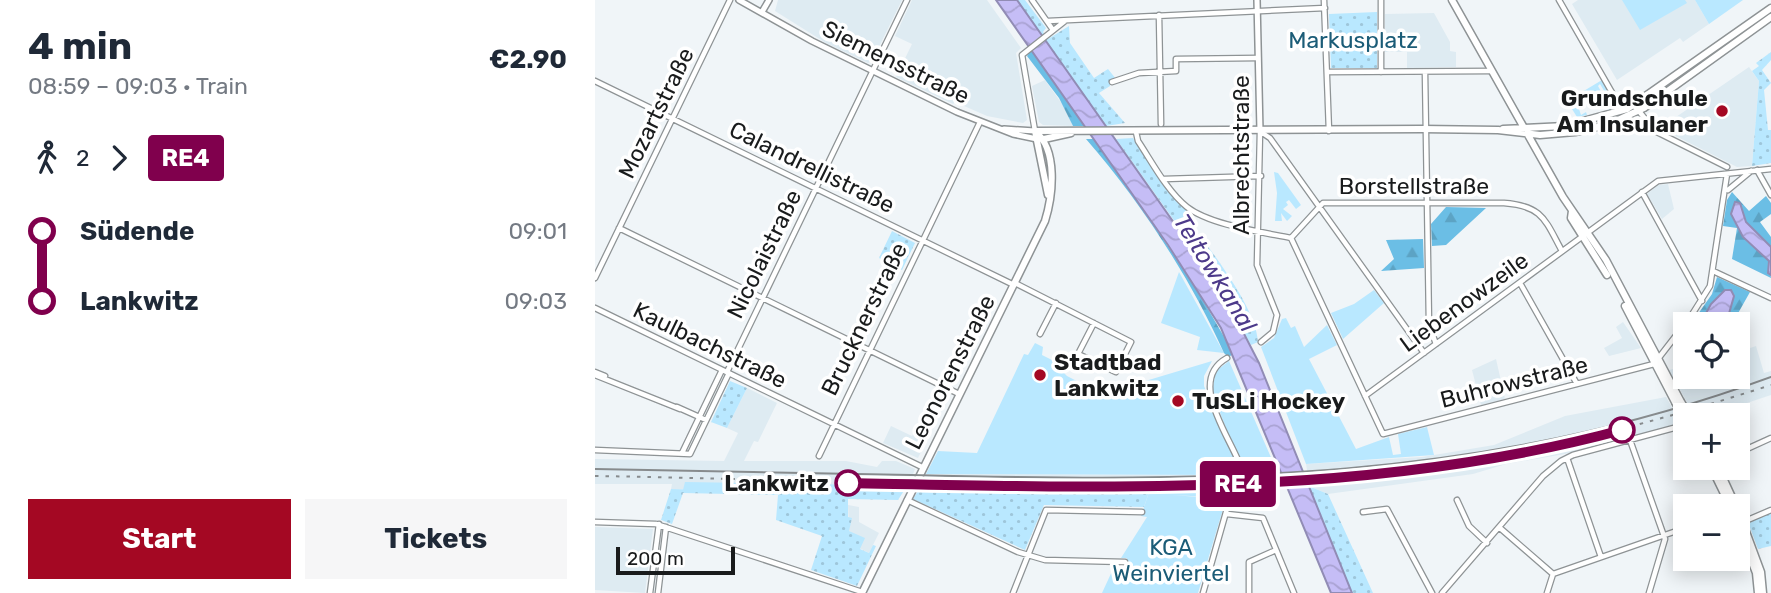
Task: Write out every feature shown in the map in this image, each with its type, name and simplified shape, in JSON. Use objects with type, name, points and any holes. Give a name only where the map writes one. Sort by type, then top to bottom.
[{"type":"main road","points":[[1452,0],[1678,401]]},
{"type":"main road","points":[[1499,130],[1529,134],[1575,132],[1624,114],[1767,17],[1771,8]]},
{"type":"main road","points":[[1499,130],[1565,126],[1624,114]]},
{"type":"main road","name":"Siemensstraße","points":[[1039,136],[1075,132],[1499,130]]},
{"type":"main road","name":"Siemensstraße","points":[[1039,136],[1075,132]]},
{"type":"main road","name":"Leonorenstraße","points":[[862,593],[1043,227],[1048,204],[1039,136]]},
{"type":"main road","points":[[1750,548],[1763,577],[1763,593]]},
{"type":"main road","points":[[1750,556],[1756,573],[1758,593]]},
{"type":"street","name":"Mozartstraße","points":[[595,278],[730,0]]},
{"type":"street","name":"Siemensstraße","points":[[739,0],[873,71],[980,122],[1039,136]]},
{"type":"street","points":[[762,12],[769,0]]},
{"type":"street","name":"Nicolaistraße","points":[[726,372],[699,417],[682,453],[690,454],[726,372],[907,0]]},
{"type":"street","points":[[1032,0],[1053,30],[1066,20]]},
{"type":"street","name":"Albrechtstraße","points":[[1257,0],[1261,176],[1258,267],[1277,315],[1273,332],[1261,342]]},
{"type":"street","points":[[1324,0],[1329,131]]},
{"type":"street","points":[[1381,0],[1381,72]]},
{"type":"street","points":[[1559,0],[1624,114]]},
{"type":"street","points":[[1048,21],[1325,8]]},
{"type":"street","points":[[1159,15],[1161,124]]},
{"type":"street","name":"Leonorenstraße","points":[[1039,136],[1022,58],[1027,49],[1053,30]]},
{"type":"street","points":[[1112,82],[1139,73],[1176,71],[1176,59],[1258,58]]},
{"type":"street","points":[[1327,72],[1492,71]]},
{"type":"street","points":[[1425,72],[1429,325],[1436,344]]},
{"type":"street","name":"Calandrellistraße","points":[[595,81],[1056,303],[1131,342],[1116,372],[1078,354],[1094,323]]},
{"type":"street","points":[[1636,108],[1655,131],[1727,167]]},
{"type":"street","name":"Brucknerstraße","points":[[819,456],[980,122]]},
{"type":"street","points":[[1260,131],[1270,138],[1424,353]]},
{"type":"street","points":[[1136,132],[1138,141],[1182,203],[1195,213],[1259,232],[1291,238],[1365,396]]},
{"type":"street","name":"Liebenowzeile","points":[[1365,396],[1658,181],[1771,169]]},
{"type":"street","points":[[1728,190],[1754,170],[1771,195]]},
{"type":"street","points":[[1695,312],[1710,286],[1727,174]]},
{"type":"street","points":[[1164,178],[1261,176]]},
{"type":"street","points":[[1641,192],[1703,301]]},
{"type":"street","name":"Borstellstraße","points":[[1291,238],[1323,203],[1504,203],[1532,208],[1544,218],[1562,251]]},
{"type":"street","points":[[619,228],[959,394]]},
{"type":"street","points":[[1713,271],[1771,298]]},
{"type":"street","points":[[1520,282],[1577,384]]},
{"type":"street","points":[[1040,334],[1056,303]]},
{"type":"street","name":"Kaulbachstraße","points":[[595,308],[922,467]]},
{"type":"street","points":[[1657,362],[1673,341]]},
{"type":"street","points":[[1203,593],[1227,514],[1238,464],[1209,386],[1213,370],[1227,358]]},
{"type":"street","name":"Buhrowstraße","points":[[1365,396],[1383,434],[1657,362]]},
{"type":"street","points":[[595,373],[706,420]]},
{"type":"street","points":[[1441,593],[1549,471],[1567,458],[1673,427]]},
{"type":"street","points":[[1750,448],[1771,438]]},
{"type":"street","points":[[1630,440],[1664,536],[1650,593]]},
{"type":"street","points":[[595,450],[682,453]]},
{"type":"street","points":[[1567,458],[1601,557]]},
{"type":"street","points":[[906,500],[1028,554],[1060,562],[1125,562]]},
{"type":"street","points":[[1457,500],[1468,525],[1487,543]]},
{"type":"street","points":[[1363,512],[1387,509],[1432,593]]},
{"type":"street","points":[[1013,593],[1046,510],[1142,512]]},
{"type":"street","points":[[1750,519],[1771,510]]},
{"type":"street","points":[[1227,514],[1262,517],[1294,593]]},
{"type":"street","points":[[595,522],[659,524],[862,593]]},
{"type":"street","points":[[649,593],[659,524]]},
{"type":"street","points":[[658,593],[666,527]]},
{"type":"street","points":[[1500,528],[1553,574]]},
{"type":"street","points":[[1553,574],[1673,533]]},
{"type":"street","points":[[1249,593],[1249,562],[1276,550]]},
{"type":"street","points":[[1547,593],[1553,574]]},
{"type":"shaded area","points":[[778,0],[902,0],[872,61],[868,63],[826,43],[775,11]]},
{"type":"shaded area","points":[[912,0],[987,0],[1021,48],[1016,53],[1027,120],[1023,123],[987,116],[955,102],[953,104],[896,77],[912,44],[895,36]]},
{"type":"shaded area","points":[[1578,0],[1695,0],[1709,24],[1683,42],[1680,38],[1617,80],[1572,4]]},
{"type":"shaded area","points":[[1434,13],[1450,42],[1450,51],[1456,52],[1456,67],[1407,68],[1407,52],[1385,52],[1385,14]]},
{"type":"shaded area","name":"Grundschule Am Insulaner","points":[[1749,67],[1759,81],[1752,166],[1737,167],[1660,128]]},
{"type":"shaded area","points":[[1045,80],[1065,108],[1073,126],[1043,125],[1039,122],[1032,86]]},
{"type":"shaded area","points":[[1668,184],[1674,209],[1662,219],[1647,194],[1658,185]]},
{"type":"shaded area","points":[[1623,322],[1641,348],[1609,356],[1604,348],[1622,338],[1616,327]]},
{"type":"shaded area","points":[[1756,346],[1764,373],[1771,371],[1771,395],[1747,403],[1687,403],[1680,389],[1750,389],[1750,348]]},
{"type":"shaded area","points":[[1496,359],[1505,399],[1481,405],[1472,370]]},
{"type":"shaded area","points":[[747,388],[777,403],[758,442],[754,441],[744,461],[846,461],[877,467],[882,461],[896,461],[915,469],[913,474],[1239,475],[1276,469],[1285,483],[1281,487],[1009,492],[918,491],[919,486],[907,486],[788,492],[671,489],[672,484],[595,484],[595,459],[724,461],[738,433],[727,428]]},
{"type":"shaded area","points":[[1666,397],[1673,409],[1673,425],[1565,454],[1506,464],[1473,474],[1328,494],[1311,487],[1309,482],[1306,464],[1422,457],[1494,445],[1565,416]]},
{"type":"shaded area","points":[[891,426],[912,436],[917,428],[930,434],[918,458],[883,443]]},
{"type":"shaded area","points":[[848,505],[859,507],[859,522],[879,533],[869,553],[859,548],[856,535],[849,531]]},
{"type":"shaded area","points":[[595,527],[653,529],[645,593],[595,590]]},
{"type":"green space","points":[[1017,0],[1025,0],[1046,28],[1043,32],[1048,39],[1069,26],[1070,43],[1094,78],[1108,69],[1116,79],[1110,79],[1110,86],[1099,93],[1125,123],[1106,126]]},
{"type":"green space","points":[[1622,0],[1685,0],[1687,3],[1640,30]]},
{"type":"green space","points":[[1695,0],[1743,0],[1709,24]]},
{"type":"green space","name":"Markusplatz","points":[[1377,12],[1377,68],[1331,68],[1329,14]]},
{"type":"green space","points":[[1032,49],[1086,126],[1073,126],[1059,98],[1027,56]]},
{"type":"green space","points":[[1771,52],[1771,60],[1762,70],[1771,83],[1764,90],[1768,130],[1771,130],[1771,163],[1752,166],[1759,81],[1752,71],[1759,66],[1756,63]]},
{"type":"green space","points":[[1602,80],[1617,106],[1608,110],[1603,102],[1609,99],[1600,84],[1598,86],[1603,95],[1579,109],[1581,115],[1586,112],[1587,115],[1577,117],[1567,101]]},
{"type":"green space","points":[[1133,138],[1174,198],[1191,213],[1190,222],[1241,296],[1258,342],[1251,345],[1210,271],[1116,139]]},
{"type":"green space","points":[[1086,139],[1094,139],[1190,278],[1234,354],[1228,357],[1224,353],[1196,296],[1163,241],[1126,188]]},
{"type":"green space","points":[[1274,172],[1278,173],[1301,205],[1296,209],[1289,200],[1286,202],[1288,205],[1283,209],[1292,216],[1287,221],[1281,213],[1282,221],[1275,221],[1277,193]]},
{"type":"green space","points":[[1732,192],[1749,211],[1766,196],[1771,203],[1771,214],[1760,222],[1771,237],[1771,247],[1746,222],[1740,203],[1738,229],[1769,261],[1771,278],[1732,259],[1737,228],[1723,226],[1727,200]]},
{"type":"green space","points":[[1446,207],[1486,208],[1446,245],[1432,246],[1431,224]]},
{"type":"green space","points":[[892,231],[915,243],[902,270],[879,258]]},
{"type":"green space","points":[[1423,239],[1424,268],[1381,271],[1394,259],[1386,240]]},
{"type":"green space","points":[[1179,272],[1224,353],[1197,350],[1200,337],[1161,323]]},
{"type":"green space","points":[[1717,277],[1750,292],[1739,312],[1729,312],[1734,296],[1711,304],[1707,312],[1699,312],[1712,294]]},
{"type":"green space","points":[[1374,290],[1384,303],[1343,339],[1331,313],[1354,304]]},
{"type":"green space","points":[[1286,318],[1291,328],[1295,326],[1304,347],[1327,325],[1337,345],[1309,359],[1356,449],[1389,437],[1393,455],[1401,454],[1398,434],[1427,427],[1434,455],[1306,464],[1261,347],[1274,338],[1282,319]]},
{"type":"green space","points":[[1035,343],[1043,347],[1042,355],[1066,367],[1063,372],[1067,376],[1102,394],[1212,361],[1204,376],[1204,386],[1234,459],[1234,475],[926,474],[938,451],[977,453],[1024,354],[1028,355]]},
{"type":"green space","points":[[1229,361],[1276,469],[1243,472],[1212,392],[1216,371]]},
{"type":"green space","points":[[730,381],[747,388],[727,428],[711,422]]},
{"type":"green space","points":[[685,482],[874,487],[870,491],[805,495],[683,490]]},
{"type":"green space","points":[[907,486],[898,500],[848,499],[848,517],[852,518],[849,531],[865,538],[860,549],[869,553],[873,545],[876,546],[857,586],[811,570],[822,536],[776,520],[778,495],[683,493],[672,524],[661,520],[671,489],[787,492],[790,487]]},
{"type":"green space","name":"KGA Weinviertel","points":[[1231,486],[1229,498],[1172,495],[1226,499],[1198,593],[1102,593],[1114,567],[1125,566],[1127,558],[1121,558],[1147,517],[1141,516],[1150,489]]},
{"type":"green space","points":[[1309,488],[1328,494],[1373,593],[1352,593]]},
{"type":"green space","points":[[1150,489],[1144,507],[1044,505],[1025,550],[913,499],[918,491]]},
{"type":"green space","points":[[1771,512],[1771,546],[1758,549],[1750,528],[1752,520]]},
{"type":"water","points":[[996,0],[1017,0],[1222,291],[1259,363],[1352,593],[1331,593],[1221,328],[1168,245]]},
{"type":"water","points":[[1735,202],[1740,203],[1746,222],[1771,247],[1771,275],[1768,273],[1769,261],[1743,237],[1731,214]]},
{"type":"water","points":[[1725,290],[1731,290],[1734,296],[1729,312],[1707,312]]},
{"type":"tram line","points":[[595,469],[1133,478],[1346,468],[1452,456],[1557,438],[1663,412],[1771,377]]},
{"type":"railway","points":[[595,476],[1021,486],[1128,486],[1341,476],[1447,464],[1529,450],[1651,421],[1771,385]]},
{"type":"train","name":"RE4","points":[[848,483],[1134,487],[1309,480],[1466,464],[1578,442],[1622,430]]},
{"type":"place","name":"Grundschule Am Insulaner","points":[[1722,111]]},
{"type":"place","name":"Stadtbad Lankwitz","points":[[1040,375]]},
{"type":"place","name":"TuSLi Hockey","points":[[1178,401]]},
{"type":"place","name":"Lankwitz","points":[[848,483]]},
{"type":"water label","name":"Teltowkanal","points":[[1215,273]]}]
